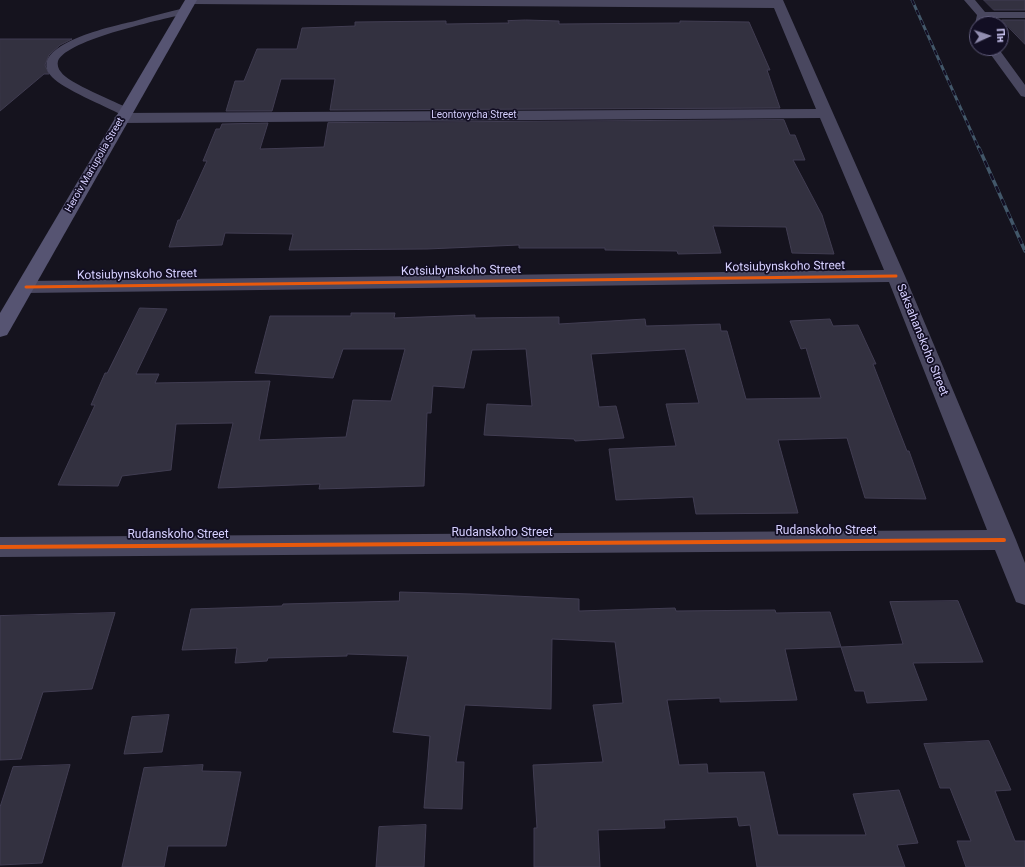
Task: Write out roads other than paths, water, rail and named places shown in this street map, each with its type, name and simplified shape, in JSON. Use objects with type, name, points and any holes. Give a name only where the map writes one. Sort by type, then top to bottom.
[{"type":"main road","name":"Heroiv Mariupolia Street","points":[[0,330],[189,4]]},
{"type":"street","points":[[189,4],[778,2]]},
{"type":"street","name":"Saksahanskoho Street","points":[[778,2],[896,276],[1025,594]]},
{"type":"street","name":"Leontovycha Street","points":[[124,115],[825,113]]},
{"type":"street","name":"Kotsiubynskoho Street","points":[[26,286],[896,276]]},
{"type":"street","name":"Rudanskoho Street","points":[[0,547],[1004,540]]},
{"type":"lane","points":[[969,0],[979,16]]},
{"type":"lane","points":[[124,115],[56,75],[52,66],[54,59],[69,45],[91,36],[189,4]]},
{"type":"lane","points":[[1009,17],[1025,15]]},
{"type":"lane","points":[[998,56],[1025,94]]},
{"type":"railway","points":[[912,0],[979,149]]},
{"type":"railway","points":[[979,148],[1025,251]]}]
